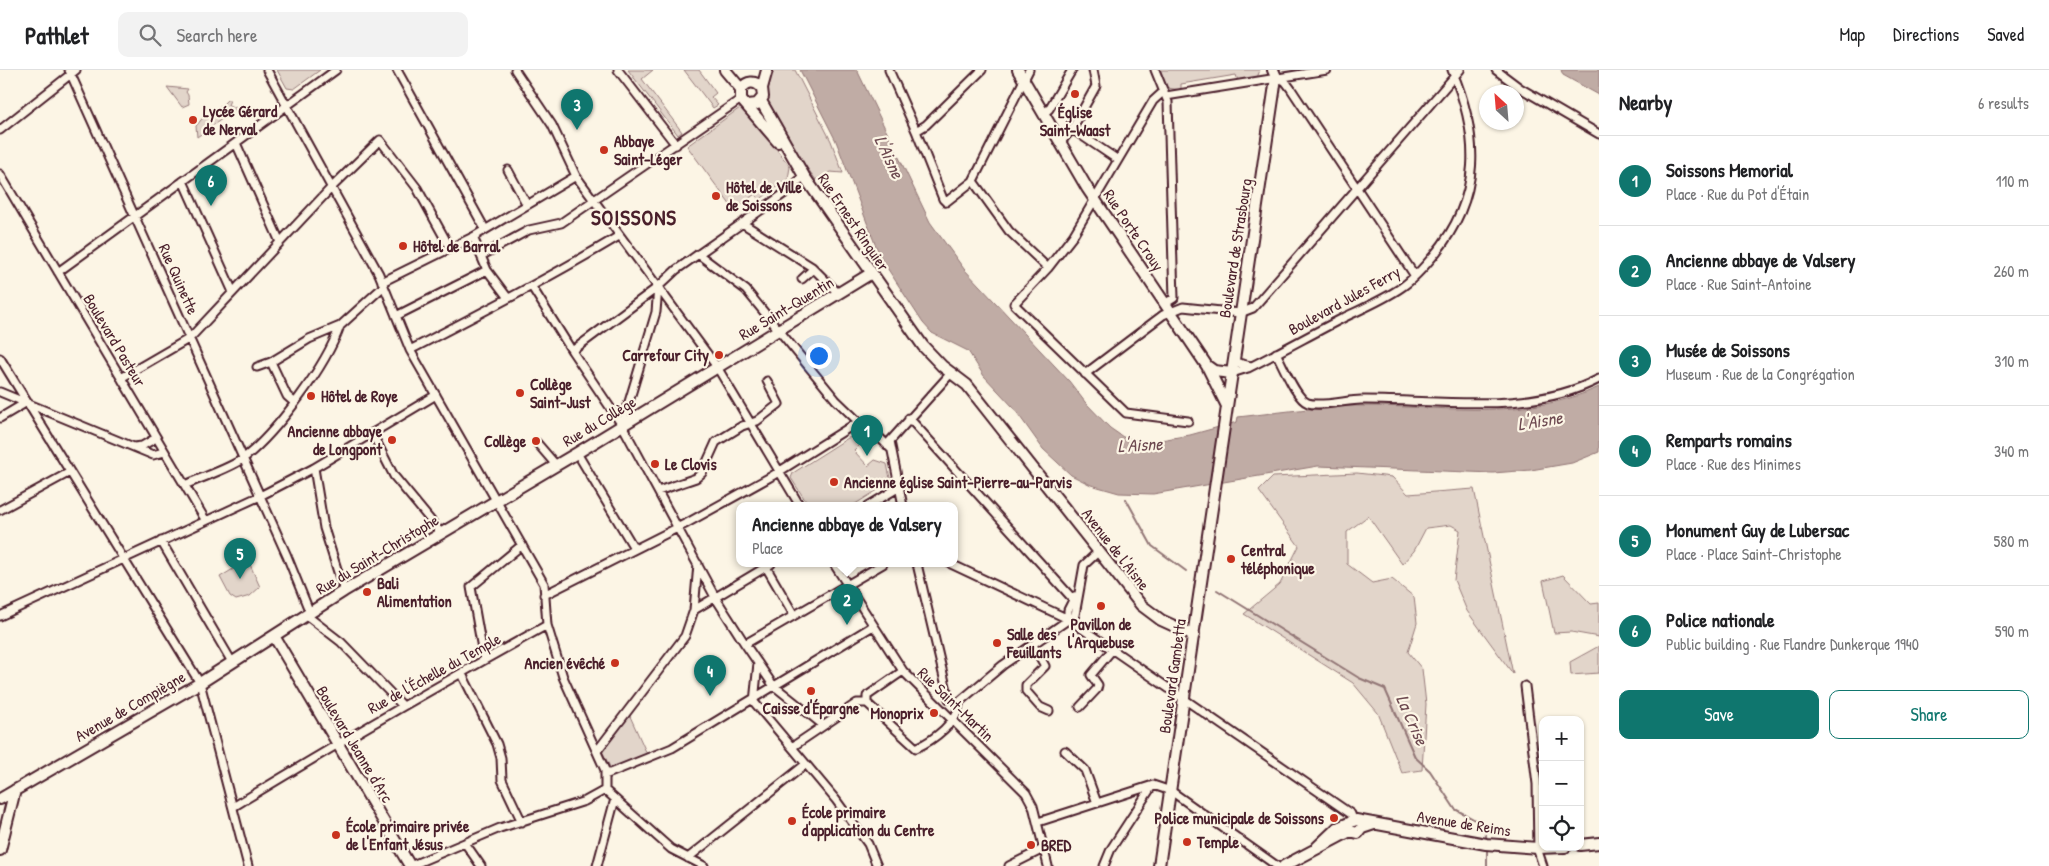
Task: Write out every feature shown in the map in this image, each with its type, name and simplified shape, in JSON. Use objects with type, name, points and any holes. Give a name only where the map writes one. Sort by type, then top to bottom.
[{"type":"main road","points":[[725,70],[741,88],[745,102],[795,162]]},
{"type":"main road","points":[[761,70],[758,85],[763,97],[761,101],[795,162]]},
{"type":"main road","points":[[758,85],[767,70]]},
{"type":"main road","name":"Rue Porte Crouy","points":[[1018,70],[1094,198],[1170,304],[1207,366],[1227,406]]},
{"type":"main road","name":"Boulevard de Strasbourg","points":[[1224,424],[1274,73]]},
{"type":"main road","points":[[741,88],[749,82],[758,85]]},
{"type":"main road","points":[[745,102],[752,106],[761,101]]},
{"type":"main road","name":"Rue Ernest Ringuier","points":[[795,162],[870,274],[923,346],[942,366],[952,372]]},
{"type":"main road","name":"Rue Saint-Quentin","points":[[717,367],[870,274]]},
{"type":"main road","points":[[1207,366],[1214,371],[1232,373]]},
{"type":"main road","name":"Rue du Collège","points":[[496,500],[717,367]]},
{"type":"main road","name":"Avenue de l'Aisne","points":[[952,372],[967,384],[1141,606],[1161,620],[1194,635]]},
{"type":"main road","name":"Boulevard Gambetta","points":[[1159,866],[1224,424]]},
{"type":"main road","name":"Rue du Saint-Christophe","points":[[274,636],[344,590],[496,500]]},
{"type":"main road","name":"Avenue de Compiègne","points":[[0,799],[200,683],[274,636]]},
{"type":"main road","name":"Boulevard Jeanne d'Arc","points":[[274,636],[410,866]]},
{"type":"main road","points":[[0,850],[16,790]]},
{"type":"main road","name":"Avenue de Reims","points":[[1355,825],[1377,823],[1489,844],[1538,848]]},
{"type":"main road","points":[[1284,866],[1318,847],[1332,832],[1355,825]]},
{"type":"main road","points":[[1584,845],[1599,843]]},
{"type":"street","points":[[267,70],[383,284],[410,350],[544,584],[547,625],[562,677],[605,770],[605,790],[671,849],[704,866]]},
{"type":"street","points":[[58,272],[336,70]]},
{"type":"street","points":[[397,70],[485,229]]},
{"type":"street","points":[[514,70],[552,125],[576,176],[717,367],[798,502]]},
{"type":"street","points":[[618,70],[676,145]]},
{"type":"street","points":[[889,70],[916,131],[943,200],[946,202],[973,181],[1029,70]]},
{"type":"street","points":[[916,131],[926,125],[982,70]]},
{"type":"street","points":[[1043,114],[1049,109],[1072,70]]},
{"type":"street","points":[[1061,142],[1072,129],[1096,86],[1093,70]]},
{"type":"street","points":[[1085,374],[1163,315],[1170,304],[1168,102],[1156,70]]},
{"type":"street","points":[[1188,420],[1126,413],[1014,304],[1048,268],[1072,236],[1153,101],[1165,93],[1274,73],[1327,70]]},
{"type":"street","points":[[1170,304],[1240,314],[1259,304],[1357,190],[1453,73],[1460,70]]},
{"type":"street","points":[[1496,70],[1524,91],[1599,134]]},
{"type":"street","points":[[0,130],[72,71]]},
{"type":"street","name":"Rue Quinette","points":[[72,71],[260,496],[308,614]]},
{"type":"street","points":[[1274,73],[1285,81],[1415,276]]},
{"type":"street","name":"Boulevard Jules Ferry","points":[[1232,373],[1238,373],[1252,366],[1388,295],[1415,276],[1454,228],[1463,208],[1471,180],[1472,152],[1468,117],[1453,73]]},
{"type":"street","points":[[481,256],[529,230],[561,223],[676,145],[745,102]]},
{"type":"street","points":[[1072,129],[1118,160]]},
{"type":"street","points":[[122,378],[190,338],[331,188],[380,140],[416,188],[450,248]]},
{"type":"street","points":[[236,143],[280,242]]},
{"type":"street","points":[[508,170],[527,205]]},
{"type":"street","name":"Boulevard Pasteur","points":[[0,174],[206,521]]},
{"type":"street","points":[[257,367],[271,362],[295,346],[340,326],[383,284],[473,237],[576,176]]},
{"type":"street","points":[[572,351],[658,287],[698,254],[786,193],[804,176]]},
{"type":"street","points":[[973,181],[1009,231],[1048,268]]},
{"type":"street","points":[[183,182],[233,292]]},
{"type":"street","points":[[742,223],[814,269],[840,292]]},
{"type":"street","points":[[410,350],[532,286],[619,236]]},
{"type":"street","points":[[473,237],[487,270],[508,298]]},
{"type":"street","points":[[698,254],[746,290],[836,400],[858,422],[891,442]]},
{"type":"street","points":[[802,279],[814,269]]},
{"type":"street","points":[[396,316],[487,270]]},
{"type":"street","points":[[532,286],[572,351],[622,425],[679,527],[715,597],[745,644],[773,685],[823,725]]},
{"type":"street","points":[[622,425],[656,312],[658,287]]},
{"type":"street","points":[[1170,304],[1183,307]]},
{"type":"street","points":[[185,485],[243,458],[294,403],[334,343],[340,326]]},
{"type":"street","points":[[1276,353],[1301,399],[1310,404],[1359,400],[1503,402],[1548,397],[1599,379]]},
{"type":"street","points":[[0,358],[200,683],[248,866]]},
{"type":"street","points":[[271,362],[287,396],[294,403]]},
{"type":"street","points":[[1234,362],[1252,366]]},
{"type":"street","points":[[902,502],[891,442],[909,418],[952,372]]},
{"type":"street","points":[[658,491],[696,478],[702,473],[716,442],[749,423],[757,421],[779,404],[767,381]]},
{"type":"street","points":[[0,392],[153,455],[164,452]]},
{"type":"street","points":[[0,616],[260,496],[314,468],[436,395]]},
{"type":"street","points":[[0,418],[27,402]]},
{"type":"street","points":[[37,418],[42,408]]},
{"type":"street","points":[[909,418],[1075,596]]},
{"type":"street","points":[[544,595],[679,527],[779,471],[858,422]]},
{"type":"street","points":[[372,433],[394,476],[442,533]]},
{"type":"street","points":[[877,435],[891,442]]},
{"type":"street","points":[[134,448],[156,438]]},
{"type":"street","points":[[538,443],[556,465]]},
{"type":"street","points":[[577,453],[634,548]]},
{"type":"street","points":[[314,468],[324,528],[344,590]]},
{"type":"street","points":[[0,510],[70,472]]},
{"type":"street","points":[[875,502],[898,488]]},
{"type":"street","points":[[161,541],[232,662]]},
{"type":"street","points":[[484,660],[471,587],[522,545]]},
{"type":"street","points":[[792,747],[857,703],[867,703],[916,748],[953,719],[959,709],[959,702],[1003,665],[1068,619],[1077,610],[1075,596],[1084,565],[1099,551]]},
{"type":"street","points":[[596,751],[685,636],[694,610],[698,564]]},
{"type":"street","points":[[694,610],[766,567]]},
{"type":"street","points":[[770,567],[794,615]]},
{"type":"street","name":"Rue Saint-Martin","points":[[836,567],[903,671],[1026,793],[1038,822],[1048,866]]},
{"type":"street","points":[[745,644],[878,567]]},
{"type":"street","points":[[918,567],[949,699]]},
{"type":"street","points":[[957,567],[1068,619],[1350,814],[1355,825]]},
{"type":"street","points":[[308,614],[341,642],[402,705]]},
{"type":"street","name":"Rue de l'Échelle du Temple","points":[[233,807],[402,705],[432,691],[547,625]]},
{"type":"street","points":[[605,775],[672,748],[873,626]]},
{"type":"street","points":[[1033,645],[1045,666],[1026,685],[1026,691],[1040,706],[1049,710]]},
{"type":"street","points":[[1080,707],[1097,689],[1098,685],[1091,675],[1112,650]]},
{"type":"street","points":[[758,663],[754,702],[806,764],[868,844],[878,866]]},
{"type":"street","points":[[867,703],[867,696],[903,671]]},
{"type":"street","points":[[462,674],[497,744],[501,758],[502,780],[522,822]]},
{"type":"street","points":[[1524,686],[1536,784],[1538,848],[1543,866]]},
{"type":"street","points":[[938,706],[953,698],[959,702]]},
{"type":"street","points":[[1066,751],[1085,770],[1097,803]]},
{"type":"street","points":[[688,858],[806,764]]},
{"type":"street","points":[[1104,866],[1111,849],[1153,785]]},
{"type":"street","points":[[1038,822],[1153,785],[1171,791],[1278,866]]},
{"type":"street","points":[[410,866],[465,843],[586,801],[605,790]]},
{"type":"street","points":[[597,866],[615,799]]},
{"type":"street","points":[[465,843],[481,866]]},
{"type":"street","points":[[1009,866],[1045,848]]},
{"type":"shaded area","points":[[277,70],[320,70],[294,89],[287,88]]},
{"type":"shaded area","points":[[628,70],[653,70],[642,79],[682,132],[678,135]]},
{"type":"shaded area","points":[[684,70],[699,70],[716,93],[711,97],[718,105],[713,108]]},
{"type":"shaded area","points":[[772,70],[795,70],[831,141],[843,173],[830,172],[816,180],[790,144],[769,109],[768,94]]},
{"type":"shaded area","points":[[1160,70],[1260,70],[1257,78],[1238,81],[1236,75],[1181,84],[1181,90],[1167,88]]},
{"type":"shaded area","points":[[167,87],[188,89],[186,92],[189,104],[182,107]]},
{"type":"shaded area","points":[[227,100],[230,100],[228,105],[237,108],[197,137],[196,126],[206,114],[213,114]]},
{"type":"shaded area","points":[[740,108],[746,109],[790,167],[788,179],[759,200],[755,194],[734,210],[687,146]]},
{"type":"shaded area","points":[[857,436],[861,444],[854,451],[868,466],[875,460],[887,464],[890,478],[889,483],[858,502],[806,502],[791,478],[793,473],[848,438]]},
{"type":"shaded area","points":[[1357,473],[1392,477],[1408,494],[1474,489],[1513,674],[1467,611],[1454,580],[1460,530],[1451,525],[1426,528],[1414,551],[1402,564],[1368,516],[1347,532],[1347,564],[1372,583],[1392,579],[1414,597],[1417,623],[1408,652],[1422,669],[1426,704],[1422,770],[1402,773],[1378,713],[1353,683],[1244,614],[1280,584],[1299,546],[1259,491],[1273,477]]},
{"type":"shaded area","points":[[248,560],[260,587],[250,596],[236,600],[230,596],[220,577]]},
{"type":"shaded area","points":[[1563,575],[1591,604],[1599,603],[1599,637],[1571,632],[1554,633],[1543,581]]},
{"type":"shaded area","points":[[1599,646],[1599,673],[1571,675],[1570,662]]},
{"type":"shaded area","points":[[629,714],[647,754],[611,769],[602,751]]},
{"type":"water","name":"L'Aisne","points":[[800,70],[857,70],[930,222],[964,269],[1069,381],[1085,402],[1110,428],[1123,437],[1142,441],[1155,441],[1190,435],[1237,422],[1238,417],[1323,408],[1357,406],[1460,409],[1517,408],[1545,404],[1599,387],[1599,452],[1572,463],[1531,470],[1493,473],[1318,466],[1153,494],[1119,493],[1091,485],[1071,475],[1043,449],[1013,407],[984,376],[968,351],[932,333],[923,323],[880,257],[836,141]]},
{"type":"water","points":[[1561,70],[1599,70],[1599,95],[1563,75]]},
{"type":"waterway","name":"La Crise","points":[[1126,499],[1152,546],[1186,571]]},
{"type":"waterway","name":"La Crise","points":[[1217,590],[1359,678],[1385,689],[1415,757],[1430,771],[1455,809],[1484,825],[1487,841]]},
{"type":"waterway","name":"La Crise","points":[[1487,848],[1487,866]]},
{"type":"place","name":"Église Saint-Waast","points":[[1075,94]]},
{"type":"place","name":"Lycée Gérard de Nerval","points":[[193,120]]},
{"type":"place","name":"Musée de Soissons","points":[[577,130]]},
{"type":"place","name":"Abbaye Saint-Léger","points":[[604,150]]},
{"type":"place","name":"Hôtel de Ville de Soissons","points":[[716,196]]},
{"type":"place","name":"Police nationale","points":[[211,206]]},
{"type":"place","name":"Hôtel de Barral","points":[[403,246]]},
{"type":"place","name":"Carrefour City","points":[[719,355]]},
{"type":"place","name":"Collège Saint-Just","points":[[520,393]]},
{"type":"place","name":"Hôtel de Roye","points":[[311,396]]},
{"type":"place","name":"Ancienne abbaye de Longpont","points":[[392,440]]},
{"type":"place","name":"Collège","points":[[536,441]]},
{"type":"place","name":"Soissons Memorial","points":[[867,456]]},
{"type":"place","name":"Le Clovis","points":[[655,464]]},
{"type":"place","name":"Ancienne église Saint-Pierre-au-Parvis","points":[[834,482]]},
{"type":"place","name":"Central téléphonique","points":[[1231,559]]},
{"type":"place","name":"Monument Guy de Lubersac","points":[[240,579]]},
{"type":"place","name":"Bali Alimentation","points":[[367,592]]},
{"type":"place","name":"Pavillon de l'Arquebuse","points":[[1101,606]]},
{"type":"place","name":"Ancienne abbaye de Valsery","points":[[847,625]]},
{"type":"place","name":"Salle des Feuillants","points":[[997,643]]},
{"type":"place","name":"Ancien évêché","points":[[615,663]]},
{"type":"place","name":"Caisse d'Épargne","points":[[811,691]]},
{"type":"place","name":"Remparts romains","points":[[710,696]]},
{"type":"place","name":"Monoprix","points":[[934,713]]},
{"type":"place","name":"Police municipale de Soissons","points":[[1334,818]]},
{"type":"place","name":"École primaire d'application du Centre","points":[[792,821]]},
{"type":"place","name":"École primaire privée de l'Enfant Jésus","points":[[336,835]]},
{"type":"place","name":"Temple","points":[[1187,842]]},
{"type":"place","name":"BRED","points":[[1031,845]]},
{"type":"district","name":"SOISSONS","points":[[634,218]]}]
